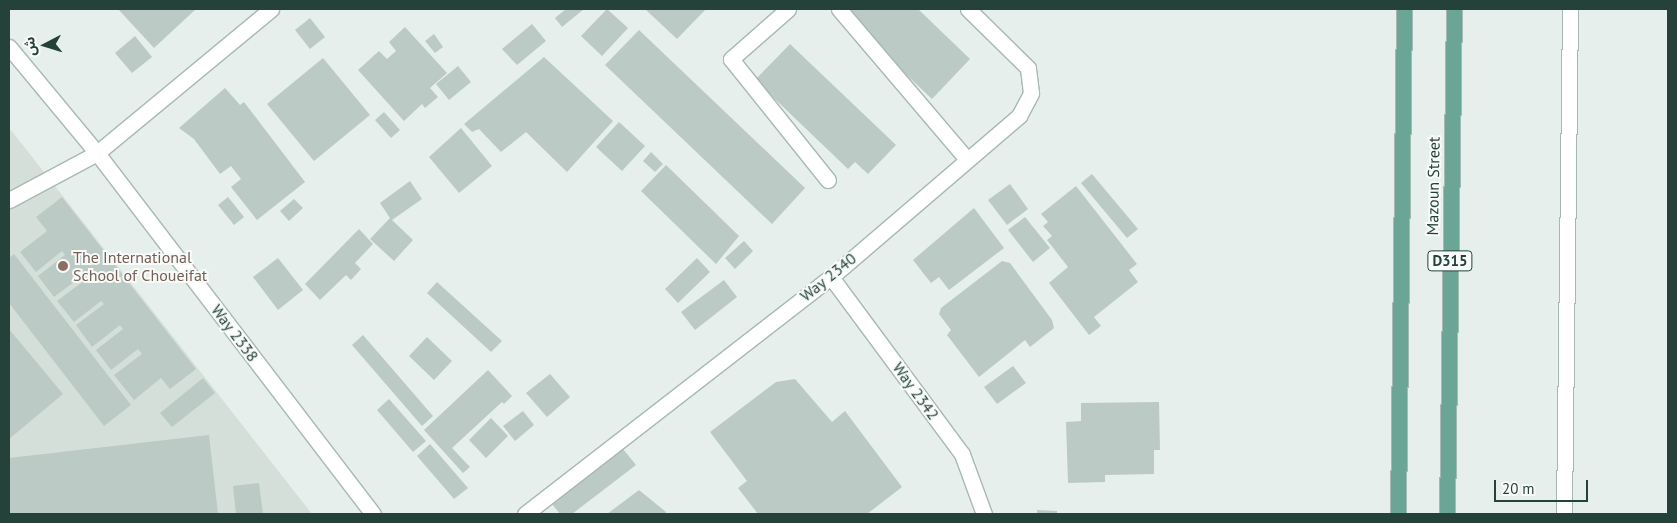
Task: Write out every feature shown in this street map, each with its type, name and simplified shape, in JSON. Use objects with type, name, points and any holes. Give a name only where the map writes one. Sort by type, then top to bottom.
[{"type":"main road","name":"Mazoun Street","points":[[1398,514],[1404,9]]},
{"type":"main road","name":"Mazoun Street","points":[[1447,514],[1454,9]]},
{"type":"street","points":[[9,200],[98,153],[271,9]]},
{"type":"street","points":[[788,9],[731,59],[828,180]]},
{"type":"street","points":[[839,9],[966,158]]},
{"type":"street","name":"Way 2340","points":[[525,514],[831,277],[966,158],[1019,116],[1031,93],[1028,68],[968,9]]},
{"type":"street","points":[[1564,514],[1570,9]]},
{"type":"street","name":"Way 2338","points":[[9,47],[98,153],[373,514]]},
{"type":"street","name":"Way 2342","points":[[831,277],[962,454],[984,514]]},
{"type":"shaded area","name":"The International School of Choueifat","points":[[11,130],[312,514],[9,514],[9,131]]},
{"type":"building","points":[[118,9],[196,9],[154,48]]},
{"type":"building","points":[[566,9],[584,9],[562,27],[555,18]]},
{"type":"building","points":[[607,9],[628,28],[602,56],[581,36]]},
{"type":"building","points":[[645,9],[706,9],[677,39]]},
{"type":"building","points":[[837,9],[918,9],[970,59],[932,99]]},
{"type":"building","points":[[310,18],[325,37],[310,49],[295,30]]},
{"type":"building","points":[[532,24],[546,41],[517,65],[502,49]]},
{"type":"building","points":[[405,27],[447,73],[430,88],[438,97],[425,108],[422,104],[404,121],[358,70],[379,51],[387,59],[396,51],[389,42]]},
{"type":"building","points":[[639,30],[805,188],[772,224],[605,65]]},
{"type":"building","points":[[434,34],[443,47],[435,53],[425,41]]},
{"type":"building","points":[[135,36],[152,57],[132,73],[115,53]]},
{"type":"building","points":[[790,44],[896,145],[868,174],[855,162],[848,169],[755,80]]},
{"type":"building","points":[[544,57],[613,121],[567,172],[526,132],[501,152],[479,129],[472,132],[464,124]]},
{"type":"building","points":[[323,58],[370,115],[314,161],[267,104]]},
{"type":"building","points":[[458,66],[471,82],[449,100],[436,84]]},
{"type":"building","points":[[225,88],[240,105],[244,102],[305,182],[257,220],[231,187],[241,179],[231,166],[220,174],[194,139],[179,128]]},
{"type":"building","points":[[384,112],[400,130],[391,138],[375,120]]},
{"type":"building","points":[[619,122],[645,146],[622,171],[596,147]]},
{"type":"building","points":[[461,128],[492,166],[459,193],[429,157]]},
{"type":"building","points":[[651,152],[663,164],[655,172],[643,161]]},
{"type":"building","points":[[666,165],[739,236],[716,264],[641,191]]},
{"type":"building","points":[[1092,174],[1138,229],[1127,238],[1081,183]]},
{"type":"building","points":[[410,181],[422,199],[392,220],[413,240],[394,261],[370,239],[390,218],[380,203]]},
{"type":"building","points":[[1010,184],[1028,209],[1007,225],[988,200]]},
{"type":"building","points":[[1076,186],[1137,264],[1129,270],[1138,282],[1094,317],[1101,326],[1089,335],[1049,283],[1068,267],[1047,240],[1052,236],[1043,226],[1048,222],[1041,214]]},
{"type":"building","points":[[62,197],[196,369],[170,389],[161,378],[134,400],[114,375],[142,354],[138,349],[111,370],[96,350],[123,329],[120,325],[92,347],[76,325],[104,304],[101,301],[74,322],[57,301],[85,280],[82,276],[54,297],[38,276],[65,255],[62,251],[36,272],[20,252],[47,231],[36,217]]},
{"type":"building","points":[[228,197],[244,217],[234,225],[218,205]]},
{"type":"building","points":[[294,199],[303,208],[289,221],[280,211]]},
{"type":"building","points":[[974,208],[1004,248],[949,290],[939,277],[931,283],[913,260]]},
{"type":"building","points":[[1025,217],[1050,248],[1033,262],[1008,230]]},
{"type":"building","points":[[359,229],[373,244],[355,263],[361,269],[351,280],[346,275],[320,300],[305,284]]},
{"type":"building","points":[[744,241],[753,251],[735,269],[725,258]]},
{"type":"building","points":[[14,254],[131,405],[104,426],[9,303],[9,258]]},
{"type":"building","points":[[278,258],[303,290],[278,310],[253,277]]},
{"type":"building","points":[[697,258],[710,272],[678,303],[665,289]]},
{"type":"building","points":[[1002,261],[1010,263],[1052,320],[1054,328],[1030,347],[1025,340],[979,377],[947,335],[951,330],[939,314],[941,308]]},
{"type":"building","points":[[724,280],[737,297],[695,330],[681,312]]},
{"type":"building","points":[[437,282],[502,341],[491,352],[427,293]]},
{"type":"building","points":[[9,329],[63,394],[9,439]]},
{"type":"building","points":[[363,335],[433,416],[422,426],[352,345]]},
{"type":"building","points":[[427,337],[452,361],[434,380],[409,356]]},
{"type":"building","points":[[1013,366],[1026,383],[997,404],[984,387]]},
{"type":"building","points":[[488,370],[512,396],[504,404],[502,402],[452,448],[470,467],[463,473],[424,430]]},
{"type":"building","points":[[550,374],[570,397],[547,417],[526,393]]},
{"type":"building","points":[[203,378],[215,393],[172,427],[160,413]]},
{"type":"building","points":[[795,379],[832,422],[845,411],[902,487],[867,514],[758,514],[738,488],[747,481],[710,432],[776,382]]},
{"type":"building","points":[[389,399],[426,441],[413,452],[377,410]]},
{"type":"building","points":[[1159,402],[1160,450],[1154,450],[1154,474],[1105,475],[1105,482],[1068,483],[1066,422],[1081,421],[1081,403]]},
{"type":"building","points":[[523,411],[534,425],[515,441],[503,426]]},
{"type":"building","points":[[491,418],[508,436],[486,458],[469,440]]},
{"type":"building","points":[[209,435],[218,514],[9,514],[9,458]]},
{"type":"building","points":[[430,444],[468,488],[454,499],[417,456]]},
{"type":"building","points":[[623,449],[636,465],[572,514],[560,514],[552,504]]},
{"type":"building","points":[[259,483],[263,514],[236,514],[233,486]]},
{"type":"building","points":[[639,490],[666,512],[665,514],[607,514]]},
{"type":"building","points":[[1037,510],[1057,511],[1057,514],[1037,514]]},
{"type":"place","name":"The International School of Choueifat","points":[[63,266]]}]
